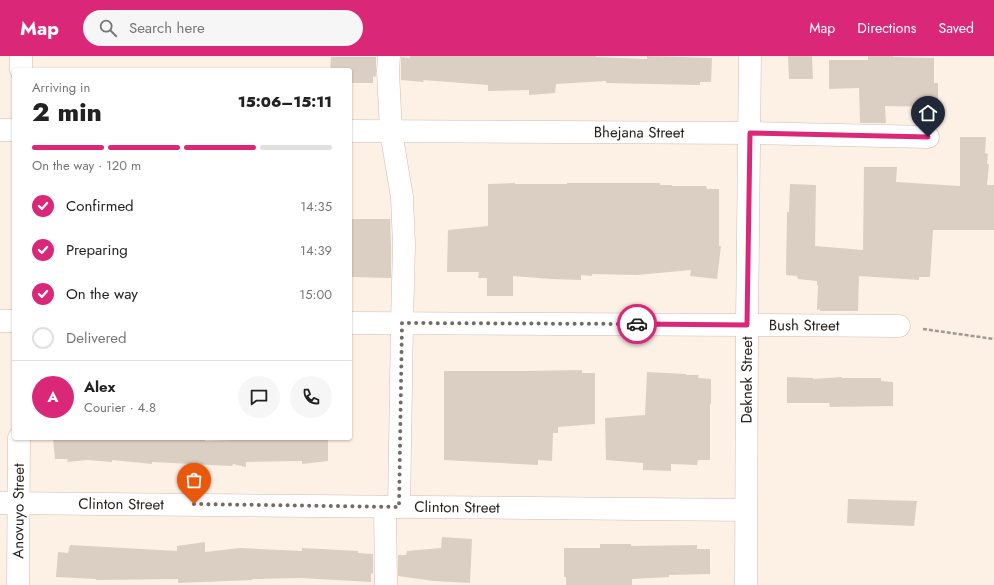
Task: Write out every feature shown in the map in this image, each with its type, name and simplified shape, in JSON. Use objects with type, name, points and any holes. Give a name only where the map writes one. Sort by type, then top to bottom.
[{"type":"street","points":[[21,56],[21,68]]},
{"type":"street","points":[[386,585],[392,507],[402,323],[404,245],[402,197],[391,132],[388,71],[389,56]]},
{"type":"street","name":"Deknek Street","points":[[746,585],[750,56]]},
{"type":"street","points":[[0,130],[12,130]]},
{"type":"street","name":"Bhejana Street","points":[[352,131],[750,133],[928,137]]},
{"type":"street","points":[[0,321],[12,321]]},
{"type":"street","name":"Bush Street","points":[[352,323],[899,326]]},
{"type":"street","name":"Anovuyo Street","points":[[18,585],[9,503],[19,440]]},
{"type":"street","name":"Clinton Street","points":[[9,503],[746,510]]},
{"type":"path","points":[[899,326],[994,339]]},
{"type":"building","points":[[410,56],[596,56],[647,59],[647,56],[712,58],[711,82],[700,82],[700,85],[606,83],[606,81],[556,84],[555,93],[529,95],[529,90],[488,91],[488,85],[423,80],[424,82],[401,80],[401,57],[410,58]]},
{"type":"building","points":[[788,56],[812,56],[813,79],[789,79]]},
{"type":"building","points":[[868,56],[934,58],[934,83],[938,83],[938,107],[885,106],[886,123],[860,123],[859,88],[829,89],[829,60],[868,60]]},
{"type":"building","points":[[331,57],[376,57],[376,77],[373,76],[373,83],[352,83],[352,68],[330,68]]},
{"type":"building","points":[[960,137],[986,137],[985,153],[988,154],[987,164],[989,164],[987,185],[994,185],[994,230],[933,230],[930,277],[919,277],[919,280],[859,276],[858,311],[817,310],[817,281],[798,279],[797,276],[786,275],[787,212],[789,212],[790,184],[816,185],[815,246],[863,250],[864,167],[897,167],[896,182],[960,186]]},
{"type":"building","points":[[660,183],[660,185],[706,186],[707,189],[719,189],[719,246],[721,246],[717,279],[690,276],[691,270],[637,275],[581,275],[581,280],[513,276],[513,296],[487,296],[487,278],[478,278],[479,272],[447,272],[448,230],[488,226],[488,184]]},
{"type":"building","points":[[352,219],[390,219],[391,278],[352,277]]},
{"type":"building","points":[[582,370],[582,373],[595,373],[595,424],[558,427],[558,433],[553,433],[552,461],[538,460],[538,465],[444,460],[444,371]]},
{"type":"building","points":[[647,372],[699,375],[698,378],[711,379],[710,460],[698,460],[697,465],[671,464],[671,471],[643,470],[643,463],[606,460],[605,418],[645,415]]},
{"type":"building","points":[[787,377],[813,379],[842,377],[881,378],[881,381],[893,382],[893,406],[830,407],[829,403],[787,403]]},
{"type":"building","points":[[53,440],[328,440],[328,461],[302,464],[302,461],[246,462],[246,467],[233,464],[232,466],[152,462],[152,464],[112,460],[112,462],[88,460],[67,462],[68,459],[55,459]]},
{"type":"building","points":[[848,499],[917,501],[914,526],[847,523]]},
{"type":"building","points":[[442,537],[472,539],[470,583],[434,581],[398,576],[398,555],[406,555],[407,551],[441,548]]},
{"type":"building","points":[[205,542],[205,552],[240,548],[302,551],[302,548],[358,551],[358,553],[373,554],[373,574],[371,573],[371,582],[301,578],[178,583],[178,579],[96,580],[56,577],[58,552],[68,553],[70,545],[177,551],[177,546]]},
{"type":"building","points":[[600,544],[631,544],[631,546],[697,545],[697,549],[710,549],[710,574],[669,575],[669,577],[632,579],[632,585],[566,585],[566,577],[564,577],[564,548],[600,548]]},
{"type":"way so far","points":[[194,504],[399,507],[402,323],[637,324]]},
{"type":"route","points":[[637,324],[747,325],[750,133],[928,137]]}]
